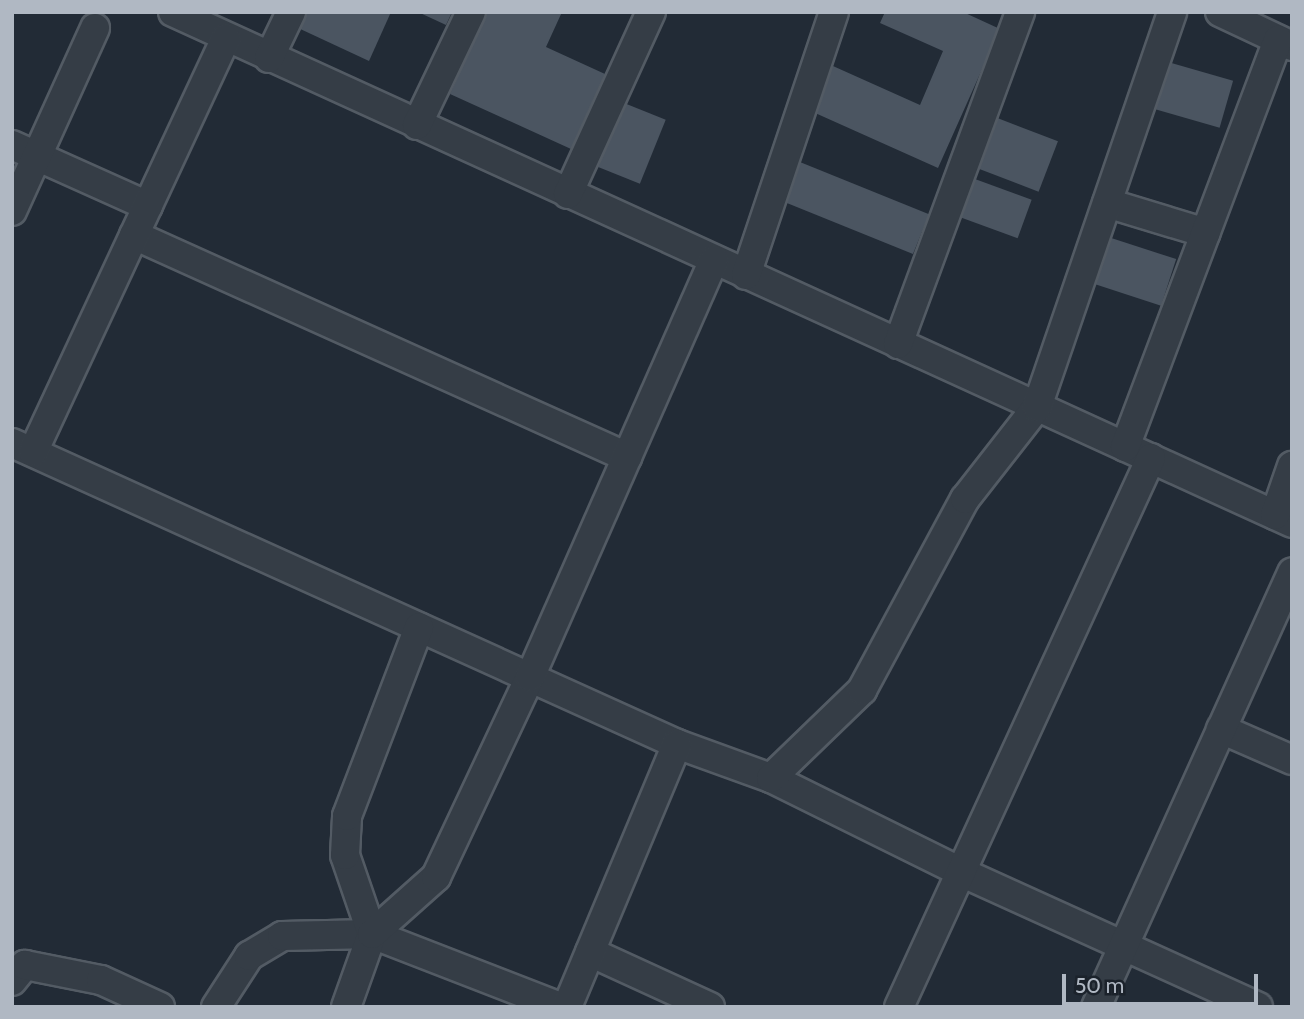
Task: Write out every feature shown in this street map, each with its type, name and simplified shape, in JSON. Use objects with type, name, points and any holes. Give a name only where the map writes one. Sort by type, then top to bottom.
[{"type":"street","points":[[173,12],[1283,519],[1292,466]]},
{"type":"street","points":[[269,58],[290,12]]},
{"type":"street","points":[[417,125],[471,12]]},
{"type":"street","points":[[568,194],[650,12]]},
{"type":"street","points":[[746,275],[834,12]]},
{"type":"street","points":[[898,344],[1020,12]]},
{"type":"street","points":[[771,778],[862,690],[965,499],[1037,407],[1172,12]]},
{"type":"street","points":[[899,1007],[961,872],[1138,453],[1206,233],[1285,43],[1220,12]]},
{"type":"street","points":[[12,211],[24,151],[95,27]]},
{"type":"street","points":[[226,38],[134,235],[23,447],[677,744],[771,778],[961,872],[1258,1007]]},
{"type":"street","points":[[24,151],[148,206]]},
{"type":"street","points":[[1108,203],[1206,233]]},
{"type":"street","points":[[134,235],[627,457]]},
{"type":"street","points":[[346,1007],[372,934],[436,877],[530,677],[714,260]]},
{"type":"street","points":[[1096,1007],[1292,572]]},
{"type":"street","points":[[372,934],[345,855],[347,817],[419,626]]},
{"type":"street","points":[[1221,729],[1292,760]]},
{"type":"street","points":[[567,1007],[677,744]]},
{"type":"street","points":[[216,1007],[249,956],[282,936],[372,934],[560,1007]]},
{"type":"street","points":[[590,952],[710,1007]]},
{"type":"street","points":[[12,981],[25,965],[101,979],[160,1007]]},
{"type":"building","points":[[303,12],[391,12],[369,61],[296,27]]},
{"type":"building","points":[[418,12],[452,12],[446,25]]},
{"type":"building","points":[[487,12],[562,12],[546,47],[605,74],[571,149],[450,94]]},
{"type":"building","points":[[885,12],[963,12],[1000,29],[938,168],[804,108],[824,62],[920,105],[943,51],[880,23]]},
{"type":"building","points":[[1161,60],[1233,81],[1220,128],[1147,107]]},
{"type":"building","points":[[624,103],[666,120],[640,184],[598,167]]},
{"type":"building","points":[[987,114],[1058,141],[1039,192],[968,164]]},
{"type":"building","points":[[790,158],[929,214],[913,254],[774,198]]},
{"type":"building","points":[[964,175],[1032,200],[1018,238],[950,214]]},
{"type":"building","points":[[1102,235],[1176,259],[1161,306],[1087,282]]}]
